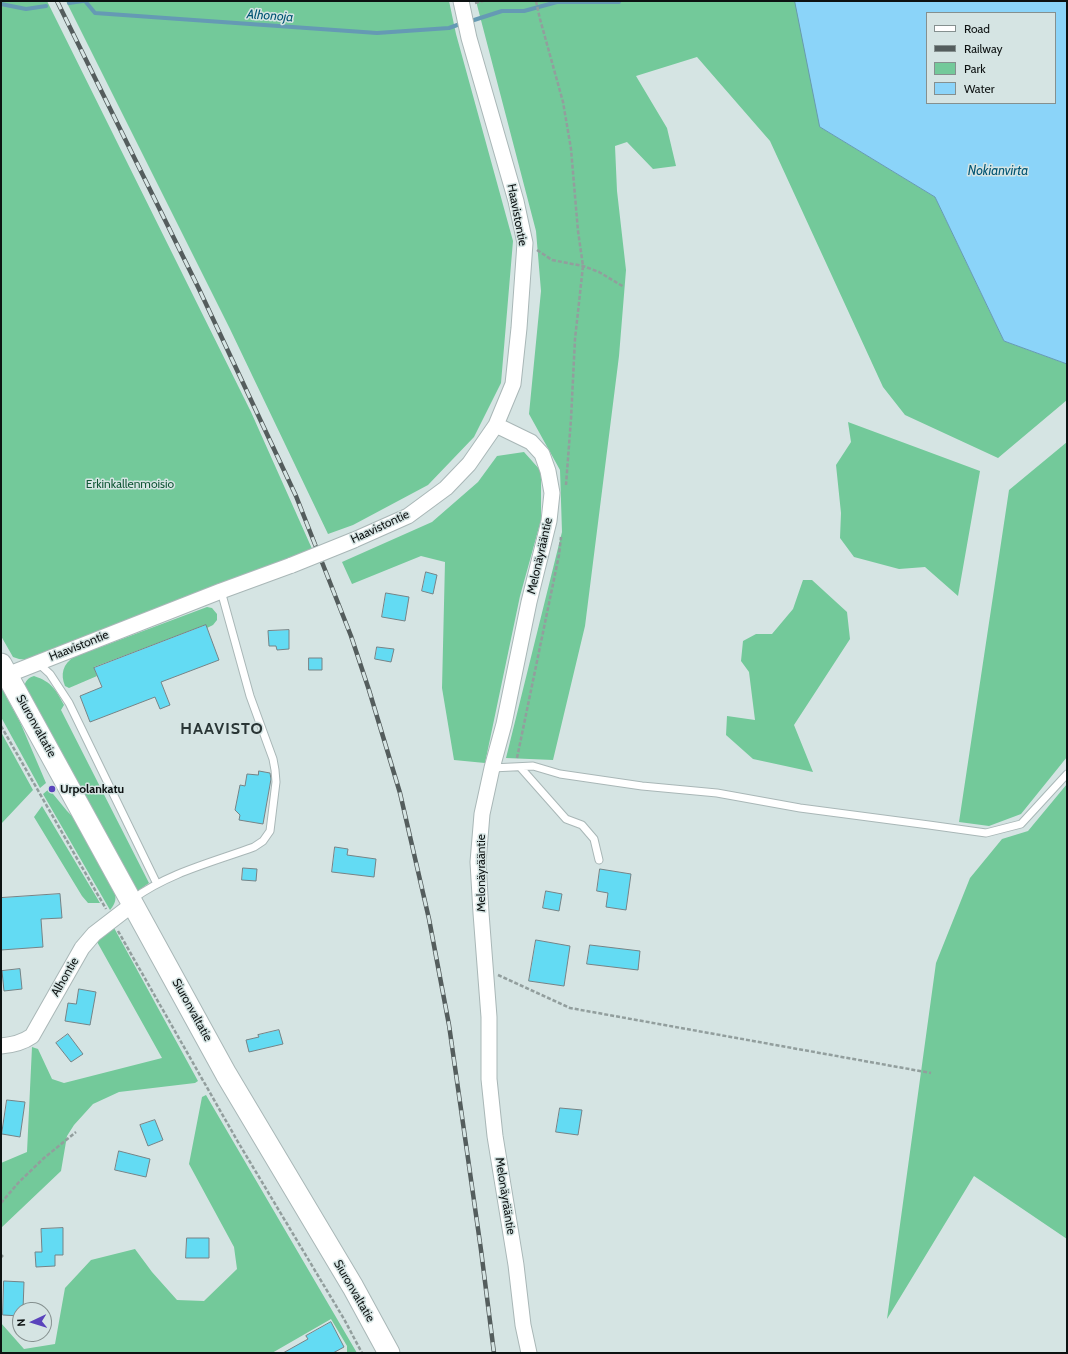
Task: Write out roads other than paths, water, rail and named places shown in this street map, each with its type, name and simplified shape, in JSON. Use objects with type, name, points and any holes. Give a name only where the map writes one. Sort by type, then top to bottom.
[{"type":"street","name":"Haavistontie","points":[[4,669],[38,663],[354,540],[408,516],[446,488],[469,464],[496,425],[513,384],[519,328],[525,243],[516,201],[469,38],[461,1]]},
{"type":"street","name":"Melonäyrääntie","points":[[496,425],[531,442],[542,454],[548,471],[552,493],[549,521],[529,602],[504,724],[492,768],[482,814],[478,862],[489,1018],[489,1079],[495,1136],[516,1265],[523,1325],[529,1353]]},
{"type":"street","name":"Siuronvaltatie","points":[[4,669],[226,1074],[352,1287],[389,1353]]},
{"type":"street","name":"Alhontie","points":[[1,1046],[14,1045],[32,1036],[82,948],[94,934],[132,902]]},
{"type":"lane","points":[[132,902],[142,892],[157,884],[254,847],[263,841],[270,831],[276,782],[274,764],[250,696],[221,591]]},
{"type":"lane","points":[[38,663],[50,674],[69,703],[157,884]]},
{"type":"lane","points":[[492,768],[533,766],[560,774],[642,786],[717,793],[800,808],[986,833],[1022,824],[1067,774]]},
{"type":"lane","points":[[517,767],[566,819],[582,825],[594,839],[599,860]]},
{"type":"water","name":"Nokianvirta","points":[[795,1],[1067,1],[1067,364],[1004,341],[935,197],[820,127]]},
{"type":"waterway","name":"Alhonoja","points":[[69,3],[83,1]]},
{"type":"waterway","name":"Alhonoja","points":[[85,1],[95,13],[377,33],[449,28],[460,24]]},
{"type":"waterway","name":"Alhonoja","points":[[471,21],[502,11],[524,11],[557,2],[619,2]]},
{"type":"waterway","name":"Alhonoja","points":[[1,4],[26,9],[46,6]]},
{"type":"railway","points":[[57,1],[199,289],[296,496],[351,636],[369,690],[400,793],[429,919],[449,1025],[494,1353]]},
{"type":"place","name":"Urpolankatu","points":[[52,789]]},
{"type":"district","name":"HAAVISTO","points":[[222,729]]},
{"type":"park label","name":"Erkinkallenmoisio","points":[[130,484]]}]
